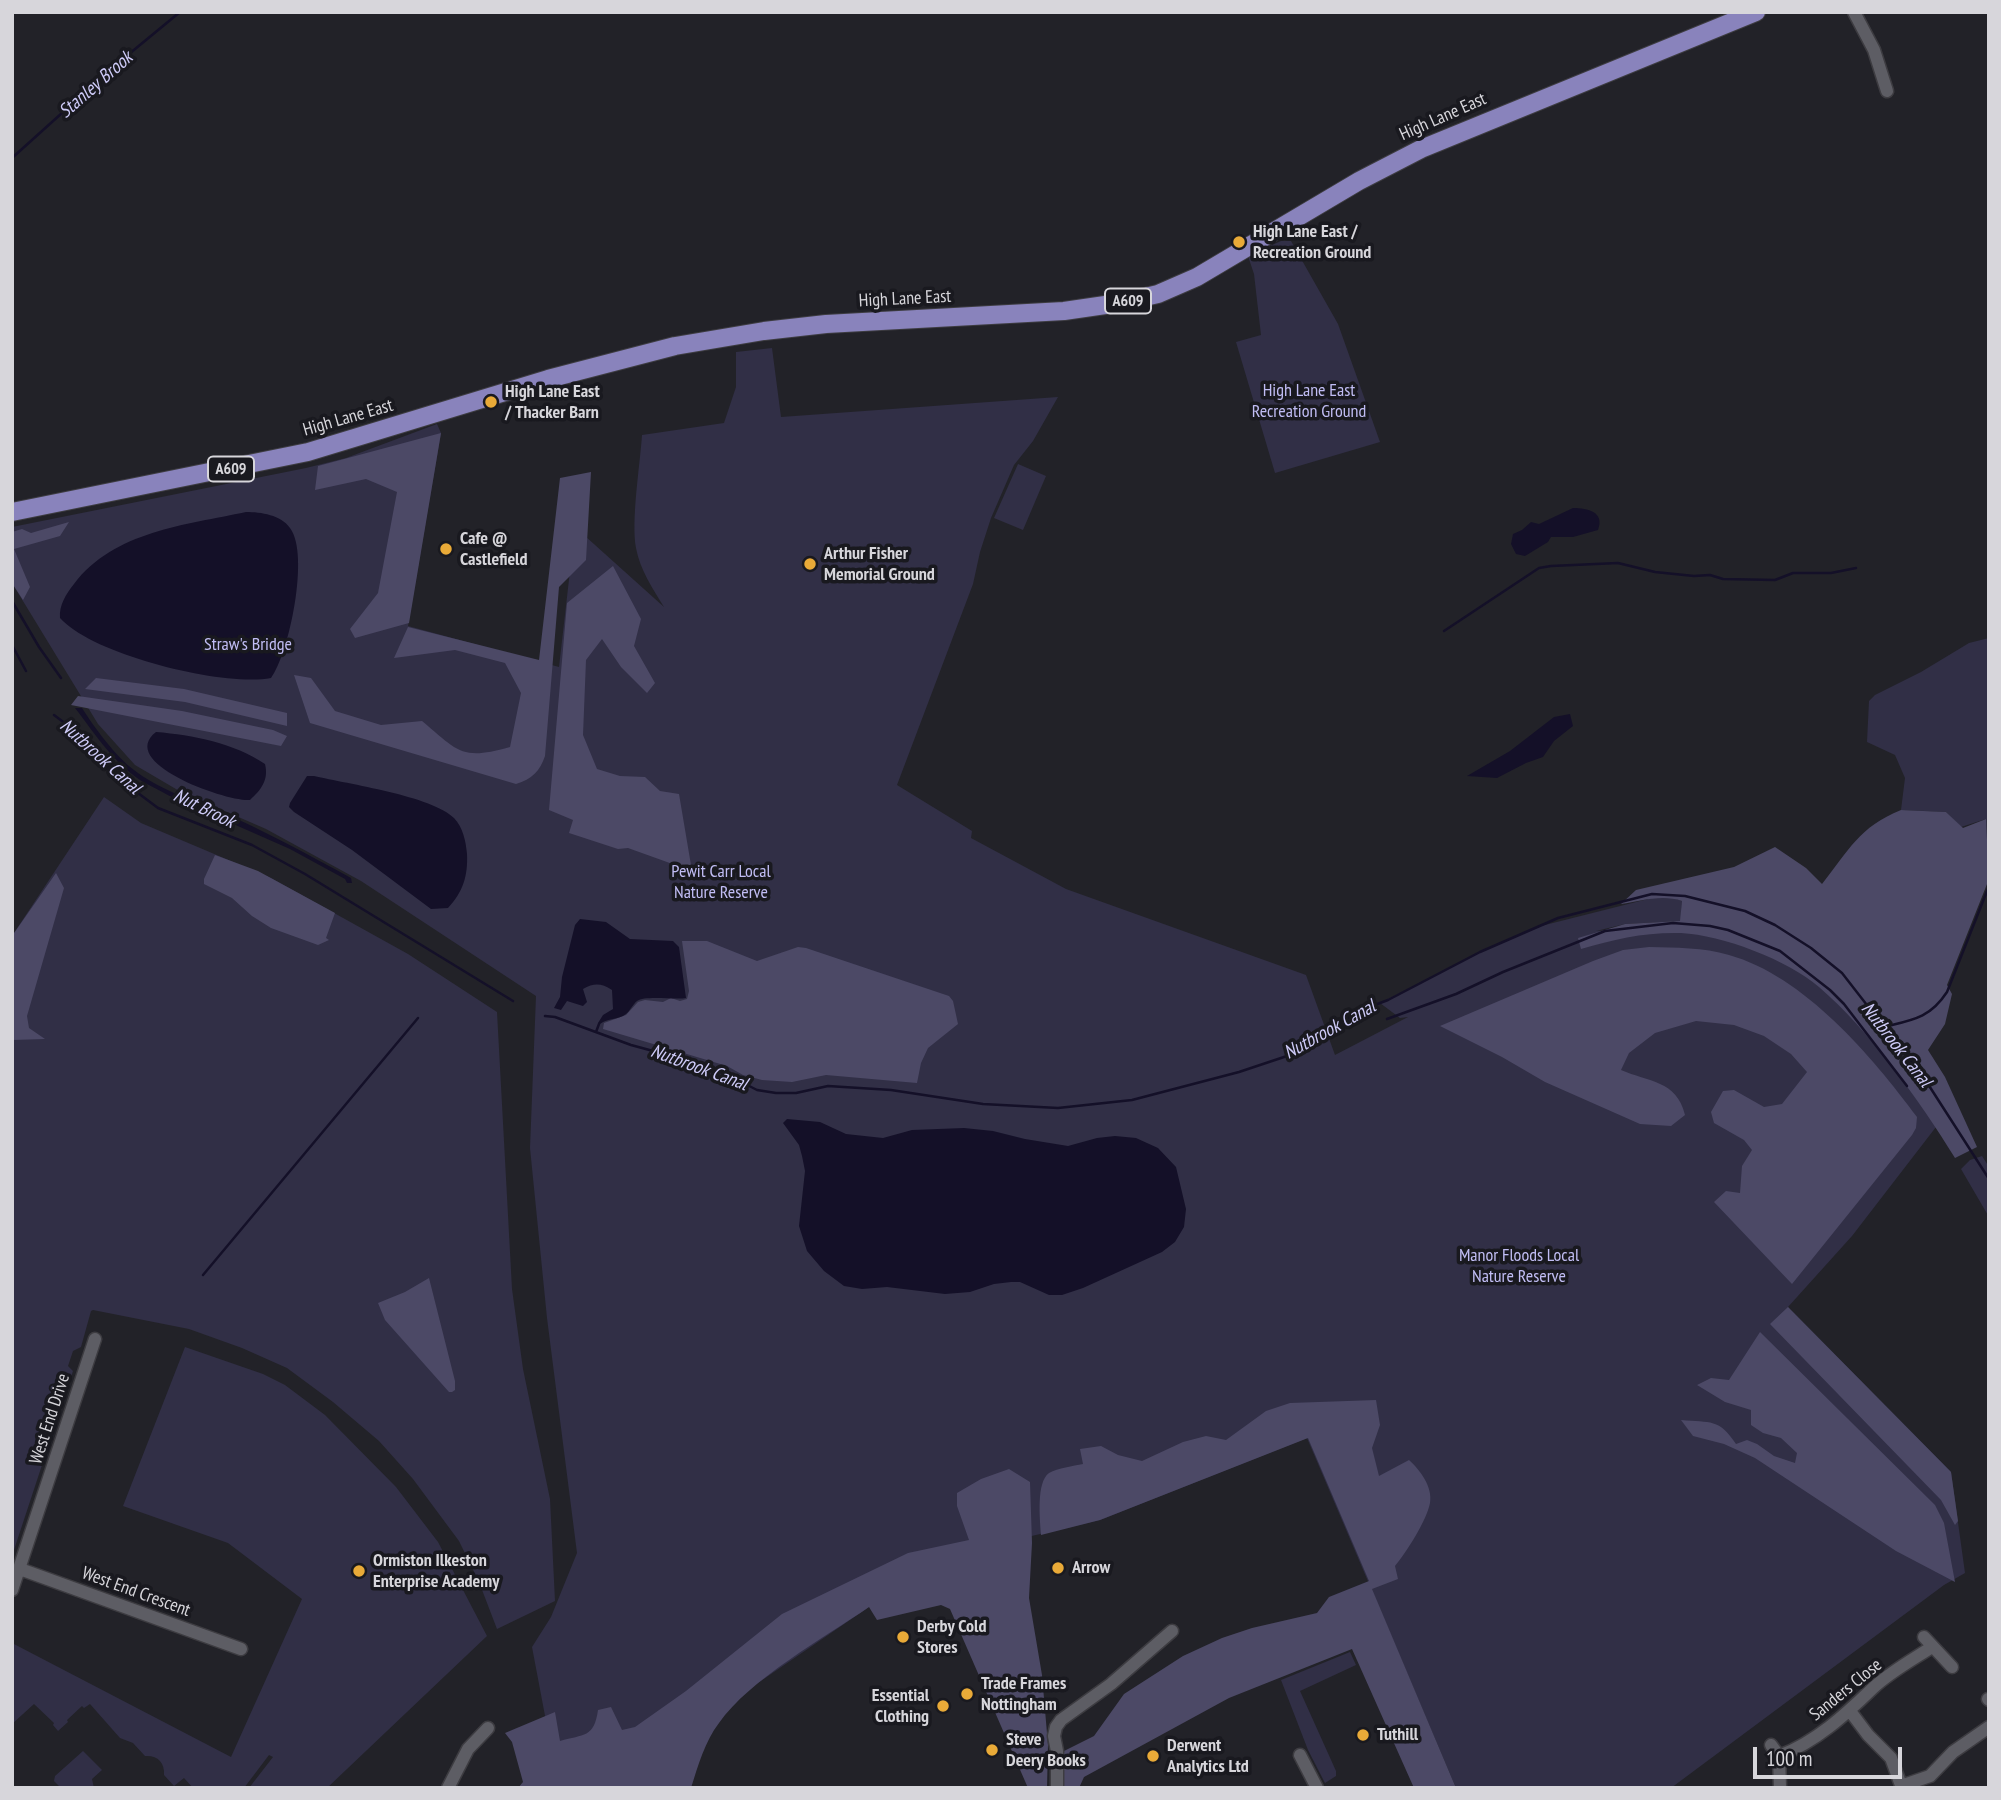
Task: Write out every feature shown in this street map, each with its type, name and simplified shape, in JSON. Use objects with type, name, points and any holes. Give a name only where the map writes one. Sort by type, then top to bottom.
[{"type":"main road","name":"High Lane East","points":[[12,512],[308,452],[548,379],[675,346],[826,324],[1046,312],[1147,297],[1176,287],[1208,271],[1355,184],[1421,149],[1756,12]]},
{"type":"street","points":[[1854,12],[1874,50],[1887,91]]},
{"type":"street","name":"West End Drive","points":[[12,1590],[81,1361],[95,1339]]},
{"type":"street","name":"West End Crescent","points":[[20,1569],[241,1649]]},
{"type":"street","points":[[1056,1788],[1056,1727],[1061,1720],[1087,1709],[1111,1684],[1172,1632]]},
{"type":"street","name":"Sanders Close","points":[[1780,1787],[1775,1750],[1807,1744],[1850,1711],[1928,1642],[1952,1667]]},
{"type":"street","points":[[1850,1711],[1894,1763],[1901,1787],[1930,1776],[1953,1752],[1989,1727]]},
{"type":"street","points":[[452,1786],[473,1742],[488,1728]]},
{"type":"street","points":[[463,1732],[473,1742]]},
{"type":"street","points":[[1300,1755],[1317,1788]]},
{"type":"green space","name":"High Lane East Recreation Ground","points":[[1281,241],[1291,241],[1338,324],[1380,442],[1275,473],[1236,342],[1261,335],[1254,274],[1248,256]]},
{"type":"green space","name":"Manor Floods Local Nature Reserve","points":[[772,348],[781,417],[1058,397],[1033,441],[1014,465],[991,518],[973,584],[897,785],[972,831],[971,838],[1066,889],[1306,975],[1335,1055],[1408,1017],[1400,1018],[1380,1003],[1485,950],[1541,926],[1652,898],[1674,898],[1682,901],[1681,921],[1625,924],[1596,931],[1680,926],[1780,955],[1844,1002],[1907,1076],[1936,1127],[1852,1236],[1788,1307],[1951,1472],[1965,1573],[1944,1585],[1671,1788],[1456,1788],[1307,1438],[1100,1520],[942,1557],[755,1685],[553,1758],[532,1647],[551,1617],[577,1553],[547,1318],[530,1148],[536,996],[361,881],[266,829],[181,792],[135,765],[98,724],[12,583],[12,527],[306,468],[346,458],[437,424],[441,433],[408,626],[559,667],[575,527],[664,607],[644,572],[636,548],[635,508],[642,435],[724,423],[736,387],[736,352]]},
{"type":"green space","points":[[1018,464],[1046,476],[1023,530],[994,518]]},
{"type":"green space","points":[[1989,638],[1988,866],[1986,819],[1961,827],[1946,812],[1901,810],[1905,778],[1895,755],[1867,742],[1869,701],[1875,695],[1921,672],[1969,643]]},
{"type":"green space","points":[[104,797],[141,823],[271,878],[408,954],[497,1012],[512,1289],[523,1369],[550,1499],[555,1601],[497,1629],[479,1582],[459,1541],[413,1479],[379,1441],[333,1402],[287,1368],[242,1348],[189,1329],[93,1310],[81,1347],[73,1351],[68,1366],[73,1371],[12,1556],[12,936]]},
{"type":"green space","points":[[1982,1156],[1989,1167],[1989,1217],[1961,1169],[1970,1160]]},
{"type":"green space","name":"Ormiston Ilkeston Enterprise Academy","points":[[185,1347],[263,1374],[285,1385],[325,1415],[396,1487],[438,1542],[487,1636],[327,1788],[249,1788],[273,1757],[269,1755],[244,1788],[193,1788],[184,1778],[174,1786],[164,1775],[159,1760],[145,1756],[133,1743],[120,1738],[90,1704],[84,1708],[82,1706],[58,1731],[54,1723],[34,1704],[12,1724],[12,1643],[231,1757],[302,1599],[228,1543],[123,1506]]},
{"type":"green space","points":[[1350,1652],[1356,1665],[1300,1691],[1336,1771],[1336,1776],[1325,1783],[1308,1750],[1281,1680]]},
{"type":"green space","points":[[83,1751],[102,1770],[92,1779],[94,1788],[61,1788],[54,1781],[55,1776]]},
{"type":"shaded area","points":[[441,433],[409,623],[355,638],[350,629],[378,593],[397,492],[366,479],[315,490],[318,466]]},
{"type":"shaded area","points":[[591,472],[586,560],[559,587],[545,756],[535,774],[516,784],[310,723],[294,675],[311,678],[335,711],[381,725],[422,721],[453,746],[470,753],[510,747],[521,693],[505,663],[455,650],[394,658],[408,627],[539,660],[560,478]]},
{"type":"shaded area","points":[[69,522],[60,536],[14,549],[30,587],[23,600],[12,583],[12,532],[22,529],[31,533]]},
{"type":"shaded area","points":[[613,566],[641,619],[634,646],[655,683],[647,693],[621,667],[602,639],[586,660],[583,735],[597,769],[620,776],[645,777],[660,791],[679,794],[692,871],[628,848],[618,849],[569,833],[573,820],[549,810],[567,603]]},
{"type":"shaded area","points":[[96,678],[184,689],[287,713],[287,726],[185,702],[85,689]]},
{"type":"shaded area","points":[[78,696],[182,711],[273,730],[287,736],[281,746],[71,705]]},
{"type":"shaded area","points":[[1901,810],[1946,812],[1963,828],[1986,819],[1989,879],[1947,985],[1952,994],[1945,1024],[1928,1050],[1945,1077],[1977,1147],[1955,1158],[1910,1090],[1875,1045],[1838,1004],[1790,967],[1735,944],[1697,935],[1643,935],[1581,949],[1578,938],[1625,924],[1680,921],[1682,901],[1659,898],[1621,904],[1636,890],[1734,867],[1775,847],[1806,868],[1822,884],[1865,832]]},
{"type":"shaded area","points":[[215,855],[258,871],[335,913],[326,938],[329,940],[318,945],[271,928],[232,898],[204,884]]},
{"type":"shaded area","points":[[56,873],[64,888],[27,1016],[29,1028],[45,1039],[12,1040],[12,936]]},
{"type":"shaded area","points":[[682,941],[707,941],[757,961],[798,947],[806,948],[949,996],[953,1001],[958,1024],[928,1048],[921,1063],[917,1083],[826,1075],[792,1082],[762,1080],[743,1075],[727,1066],[603,1029],[604,1023],[626,1015],[638,1002],[687,999],[689,991]]},
{"type":"shaded area","points":[[1649,947],[1719,952],[1757,965],[1784,981],[1810,999],[1858,1044],[1917,1117],[1912,1135],[1792,1284],[1714,1202],[1726,1191],[1740,1193],[1742,1166],[1752,1150],[1744,1140],[1714,1123],[1711,1112],[1723,1091],[1734,1090],[1764,1107],[1782,1104],[1807,1072],[1791,1054],[1764,1036],[1734,1025],[1696,1021],[1655,1033],[1629,1053],[1621,1070],[1668,1089],[1681,1104],[1685,1115],[1671,1126],[1640,1124],[1545,1082],[1440,1026],[1593,961],[1623,950]]},
{"type":"shaded area","points":[[429,1278],[455,1381],[455,1390],[452,1392],[449,1392],[385,1320],[378,1303]]},
{"type":"shaded area","points":[[1788,1307],[1951,1472],[1958,1521],[1955,1525],[1941,1500],[1770,1324]]},
{"type":"shaded area","points":[[1760,1332],[1935,1505],[1944,1523],[1955,1582],[1896,1551],[1755,1458],[1724,1444],[1693,1436],[1681,1420],[1713,1423],[1724,1430],[1736,1444],[1747,1440],[1774,1456],[1795,1463],[1797,1453],[1781,1438],[1763,1433],[1751,1425],[1751,1410],[1725,1402],[1697,1385],[1711,1378],[1729,1380]]},
{"type":"shaded area","points":[[1376,1400],[1380,1425],[1372,1448],[1379,1476],[1409,1460],[1425,1479],[1430,1491],[1430,1503],[1421,1527],[1395,1566],[1398,1579],[1372,1589],[1456,1788],[1414,1788],[1352,1649],[1229,1698],[1084,1777],[1079,1788],[1063,1788],[1064,1751],[1094,1736],[1124,1694],[1183,1656],[1222,1638],[1317,1613],[1329,1597],[1369,1581],[1308,1438],[1100,1520],[1041,1535],[1042,1484],[1049,1473],[1083,1464],[1080,1449],[1101,1446],[1118,1455],[1142,1461],[1183,1442],[1206,1436],[1226,1440],[1266,1411],[1290,1403]]},
{"type":"shaded area","points":[[1009,1469],[1030,1482],[1032,1543],[1029,1598],[1042,1675],[1048,1745],[1047,1788],[1028,1788],[950,1609],[941,1605],[877,1620],[869,1607],[768,1675],[732,1707],[714,1730],[702,1754],[691,1788],[518,1788],[523,1782],[512,1742],[505,1733],[555,1712],[560,1741],[591,1730],[598,1710],[611,1707],[622,1730],[635,1727],[686,1691],[782,1614],[908,1553],[969,1540],[957,1506],[957,1493],[981,1479]]},
{"type":"water","points":[[1573,508],[1594,512],[1599,519],[1598,530],[1573,537],[1551,537],[1548,542],[1525,556],[1516,554],[1511,544],[1513,534],[1531,522],[1539,524]]},
{"type":"water","points":[[246,512],[276,517],[290,528],[296,541],[298,581],[295,604],[284,648],[271,678],[222,678],[160,665],[100,644],[77,632],[60,618],[62,604],[71,588],[90,566],[109,552],[152,533]]},
{"type":"water","points":[[75,708],[82,708],[113,750],[143,777],[270,835],[351,878],[352,883],[347,883],[345,879],[290,849],[188,805],[147,784],[116,760]]},
{"type":"water","points":[[1570,714],[1573,726],[1554,741],[1543,757],[1497,778],[1467,776],[1510,751],[1554,717]]},
{"type":"water","points":[[156,732],[213,741],[253,757],[265,764],[263,784],[250,800],[220,795],[179,778],[162,768],[151,756],[148,744]]},
{"type":"water","points":[[307,776],[409,797],[443,810],[454,818],[463,835],[467,862],[461,890],[448,908],[431,909],[352,850],[294,812],[289,807],[290,803]]},
{"type":"water","points":[[580,919],[606,922],[630,939],[673,941],[679,947],[686,998],[641,999],[623,1016],[600,1024],[598,1023],[603,1015],[613,1009],[612,990],[594,985],[583,989],[587,1002],[583,1006],[567,1001],[561,1010],[554,1008],[560,997],[562,977],[575,925]]},
{"type":"water","points":[[787,1119],[820,1122],[846,1134],[883,1138],[912,1130],[964,1128],[1068,1146],[1097,1138],[1136,1138],[1158,1148],[1176,1167],[1186,1209],[1184,1227],[1175,1242],[1162,1252],[1062,1295],[1049,1295],[1020,1282],[994,1284],[970,1292],[945,1294],[887,1287],[862,1289],[844,1286],[824,1271],[807,1251],[799,1226],[805,1171],[799,1145],[783,1123]]},
{"type":"waterway","name":"Stanley Brook","points":[[12,158],[112,68],[180,12]]},
{"type":"waterway","points":[[1444,631],[1539,568],[1551,566],[1618,563],[1655,572],[1710,575],[1723,579],[1775,580],[1793,573],[1831,573],[1856,568]]},
{"type":"waterway","name":"Nut Brook","points":[[12,601],[61,678]]},
{"type":"waterway","name":"Nutbrook Canal","points":[[12,645],[26,671]]},
{"type":"waterway","name":"Nutbrook Canal","points":[[54,715],[70,727],[118,778],[158,808],[252,845],[305,874],[513,1001]]},
{"type":"waterway","points":[[1884,1027],[1920,1017],[1941,1001],[1989,886]]},
{"type":"waterway","name":"Nutbrook Canal","points":[[545,1016],[726,1074],[757,1090],[796,1093],[828,1086],[891,1090],[983,1104],[1058,1108],[1132,1100],[1239,1072],[1290,1055],[1359,1011],[1388,1000],[1480,952],[1558,918],[1652,894],[1685,896],[1745,911],[1775,925],[1811,948],[1842,973],[1926,1081],[1989,1179]]},
{"type":"waterway","points":[[1387,1019],[1456,994],[1605,931],[1673,923],[1710,926],[1728,930],[1780,951],[1830,990],[1844,1004],[1907,1086]]},
{"type":"waterway","points":[[203,1275],[418,1018]]},
{"type":"waterway","points":[[596,1032],[599,1024]]},
{"type":"place","name":"High Lane East / Recreation Ground","points":[[1239,242]]},
{"type":"place","name":"High Lane East / Thacker Barn","points":[[491,402]]},
{"type":"place","name":"Cafe @ Castlefield","points":[[446,549]]},
{"type":"place","name":"Arthur Fisher Memorial Ground","points":[[810,564]]},
{"type":"place","name":"Arrow","points":[[1058,1568]]},
{"type":"place","name":"Ormiston Ilkeston Enterprise Academy","points":[[359,1571]]},
{"type":"place","name":"Derby Cold Stores","points":[[903,1637]]},
{"type":"place","name":"Trade Frames Nottingham","points":[[967,1694]]},
{"type":"place","name":"Essential Clothing","points":[[943,1706]]},
{"type":"place","name":"Tuthill","points":[[1363,1735]]},
{"type":"place","name":"Steve Deery Books","points":[[992,1750]]},
{"type":"place","name":"Derwent Analytics Ltd","points":[[1153,1756]]},
{"type":"park label","name":"Straw's Bridge","points":[[248,645]]},
{"type":"park label","name":"Pewit Carr Local Nature Reserve","points":[[721,882]]}]
